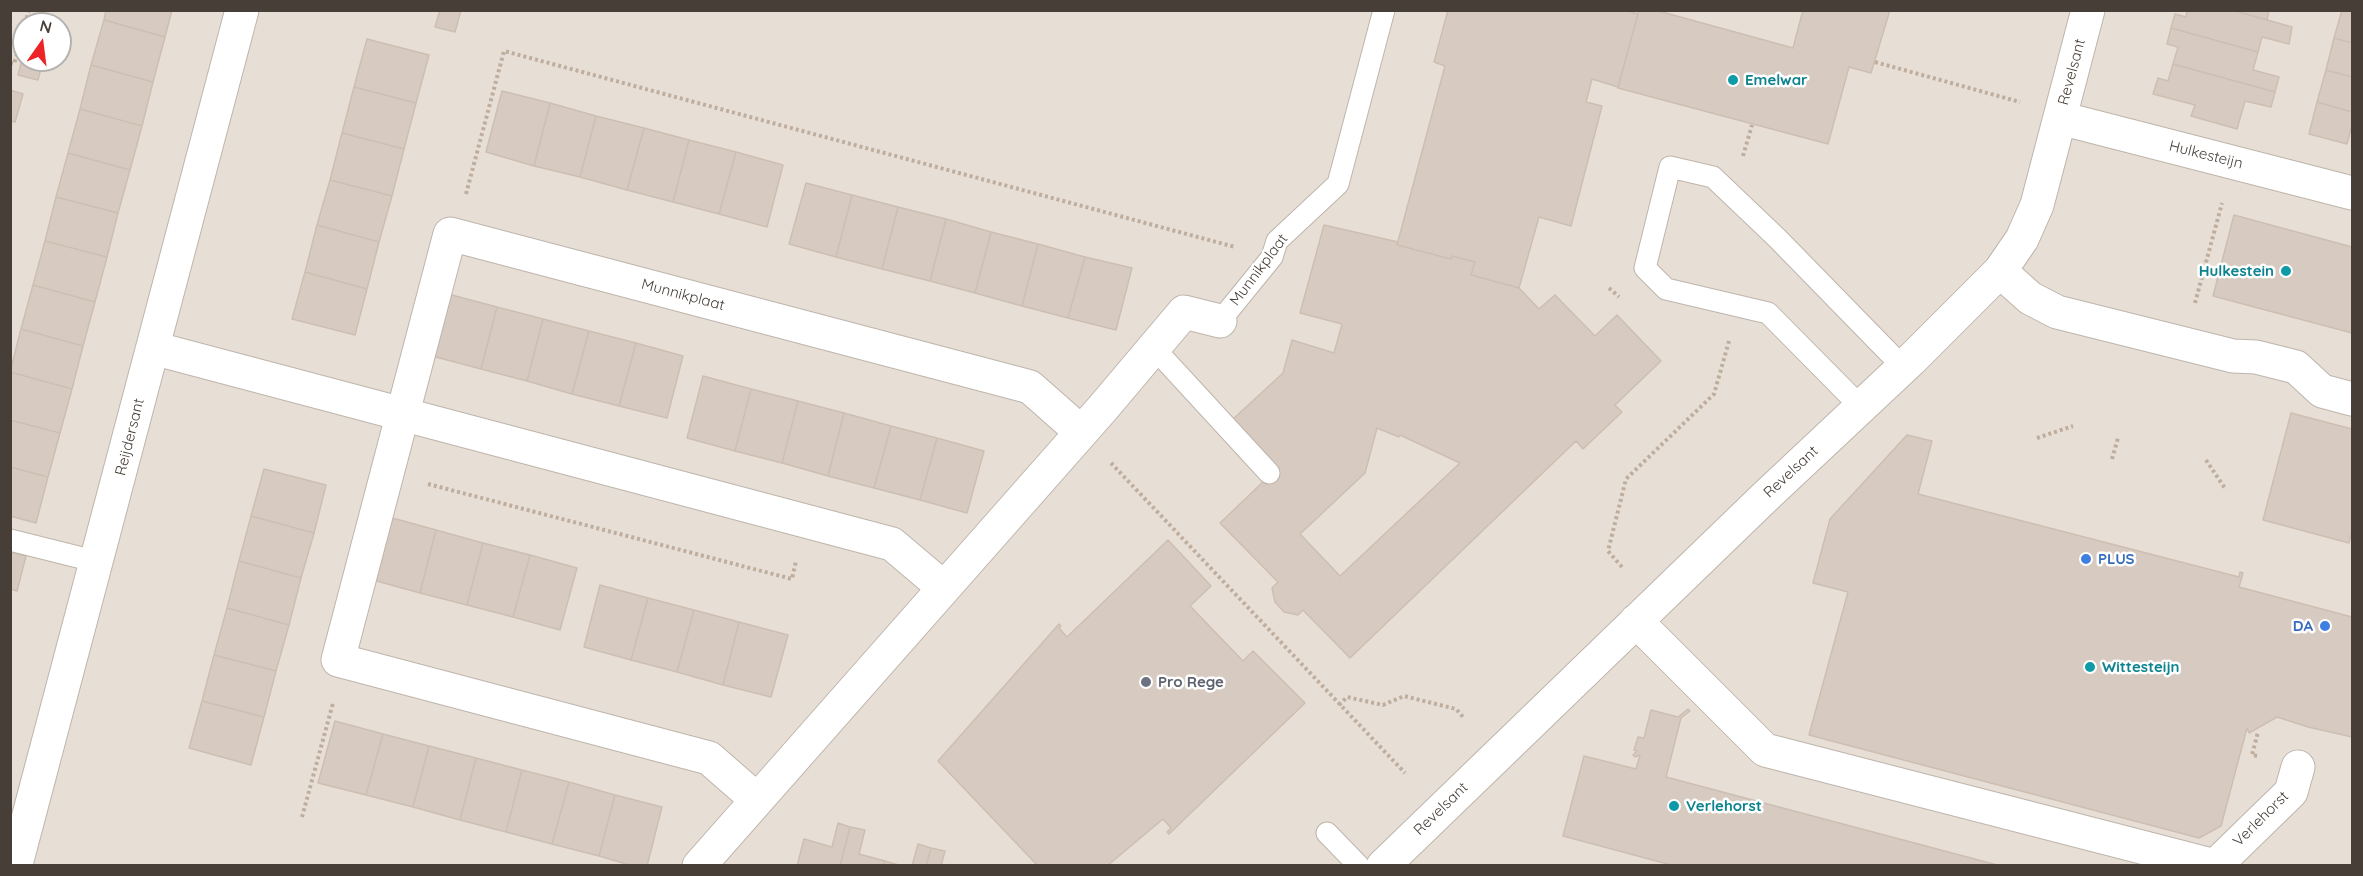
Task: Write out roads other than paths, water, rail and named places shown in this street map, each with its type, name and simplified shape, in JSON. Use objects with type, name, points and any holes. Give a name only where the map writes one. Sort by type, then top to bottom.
[{"type":"street","name":"Reijdersant","points":[[16,864],[98,562],[242,10]]},
{"type":"street","name":"Revelsant","points":[[1383,866],[2000,271],[2028,228],[2037,205],[2088,10]]},
{"type":"street","name":"Hulkesteijn","points":[[2060,118],[2352,193]]},
{"type":"street","name":"Munnikplaat","points":[[756,799],[710,759],[338,660],[450,234],[1030,387],[1081,432]]},
{"type":"street","points":[[2000,271],[2030,298],[2057,312],[2233,356],[2256,357],[2296,367],[2322,391],[2352,399]]},
{"type":"street","name":"Munnikplaat","points":[[699,866],[1184,312],[1220,321]]},
{"type":"street","points":[[153,348],[892,544],[944,588]]},
{"type":"street","name":"Verlehorst","points":[[1636,621],[1749,722],[1765,750],[2215,866],[2291,792],[2298,767]]},
{"type":"lane","name":"Munnikplaat","points":[[1220,321],[1272,257],[1277,241],[1338,184],[1384,10]]},
{"type":"lane","points":[[1861,407],[1768,313],[1666,289],[1645,267],[1670,167],[1713,177],[1903,367]]},
{"type":"lane","points":[[1154,348],[1269,473]]},
{"type":"lane","points":[[10,540],[98,562]]},
{"type":"lane","points":[[1327,833],[1359,866]]},
{"type":"place","name":"Emelwar","points":[[1733,80]]},
{"type":"place","name":"Hulkestein","points":[[2286,271]]},
{"type":"place","name":"PLUS","points":[[2086,559]]},
{"type":"place","name":"DA","points":[[2325,626]]},
{"type":"place","name":"Wittesteijn","points":[[2090,667]]},
{"type":"place","name":"Pro Rege","points":[[1146,682]]},
{"type":"place","name":"Verlehorst","points":[[1674,806]]}]
